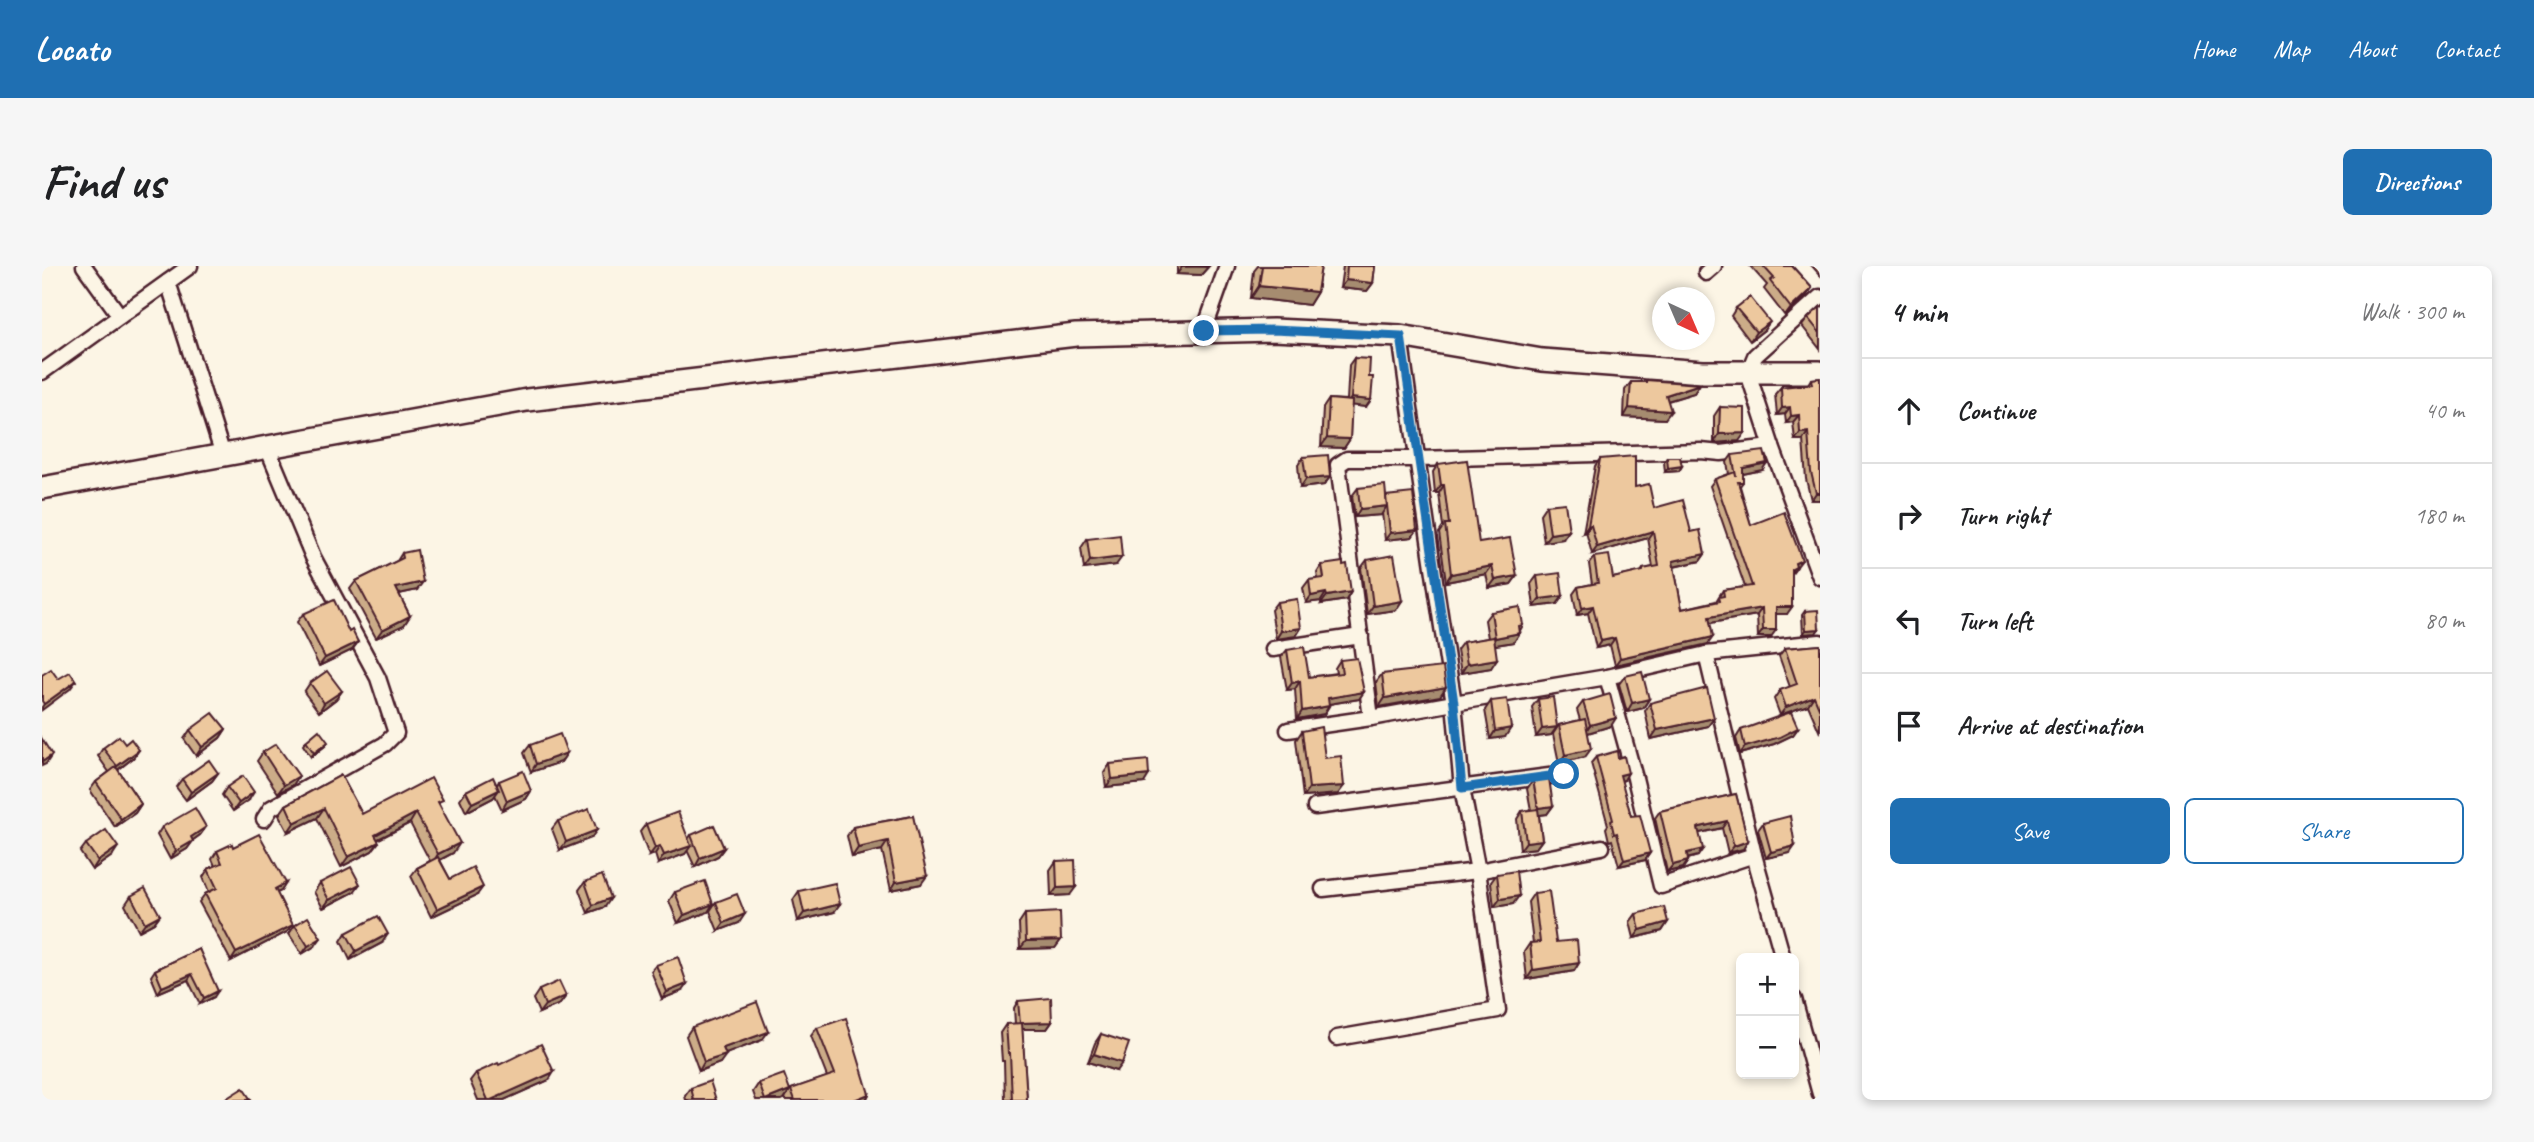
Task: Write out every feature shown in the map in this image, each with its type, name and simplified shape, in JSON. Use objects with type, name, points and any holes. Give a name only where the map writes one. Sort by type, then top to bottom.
[{"type":"street","points":[[84,266],[120,316]]},
{"type":"street","points":[[42,372],[190,266]]},
{"type":"street","points":[[1204,331],[1227,266]]},
{"type":"street","points":[[168,282],[223,455]]},
{"type":"street","points":[[1820,297],[1755,356],[1748,373],[1820,577]]},
{"type":"street","points":[[42,488],[541,399],[1076,335],[1273,330],[1401,336],[1542,360],[1748,373],[1820,372]]},
{"type":"street","points":[[1337,1038],[1498,1010],[1478,871],[1462,788],[1454,703],[1401,336]]},
{"type":"street","points":[[264,819],[271,808],[385,744],[396,733],[378,678],[313,556],[267,447]]},
{"type":"street","points":[[1371,718],[1338,465],[1347,459],[1701,451],[1721,453],[1772,447]]},
{"type":"street","points":[[1273,649],[1361,636]]},
{"type":"street","points":[[1288,730],[1606,677],[1706,654],[1820,642]]},
{"type":"street","points":[[1706,654],[1754,855],[1782,953]]},
{"type":"street","points":[[1606,677],[1635,778],[1661,886],[1754,855]]},
{"type":"street","points":[[1315,807],[1564,774]]},
{"type":"street","points":[[1323,889],[1478,871],[1602,847]]},
{"type":"street","points":[[1799,1016],[1820,1094]]},
{"type":"building","points":[[1262,266],[1321,266],[1317,292],[1259,286]]},
{"type":"building","points":[[1347,266],[1375,266],[1373,283],[1346,280]]},
{"type":"building","points":[[1763,266],[1792,266],[1812,288],[1791,308],[1770,281],[1774,278]]},
{"type":"building","points":[[1750,297],[1770,322],[1756,332],[1736,308]]},
{"type":"building","points":[[1820,307],[1820,333],[1808,318]]},
{"type":"building","points":[[1354,358],[1370,359],[1369,377],[1373,377],[1371,400],[1351,398]]},
{"type":"building","points":[[1820,378],[1820,493],[1816,493],[1811,472],[1808,432],[1800,433],[1799,415],[1791,416],[1790,407],[1782,408],[1781,387],[1812,384],[1811,379]]},
{"type":"building","points":[[1646,380],[1700,384],[1666,395],[1671,411],[1629,408],[1631,382]]},
{"type":"building","points":[[1329,399],[1352,401],[1350,439],[1327,438]]},
{"type":"building","points":[[1720,407],[1745,408],[1745,433],[1719,434]]},
{"type":"building","points":[[1764,451],[1767,463],[1743,468],[1743,482],[1738,482],[1751,525],[1784,512],[1802,560],[1795,563],[1796,567],[1792,569],[1792,607],[1776,607],[1776,630],[1763,630],[1762,608],[1709,617],[1713,637],[1620,658],[1615,638],[1601,641],[1593,606],[1582,608],[1578,587],[1598,583],[1594,557],[1609,555],[1613,578],[1659,566],[1653,531],[1597,547],[1591,525],[1588,526],[1600,459],[1635,456],[1635,487],[1649,484],[1654,508],[1683,500],[1691,532],[1700,530],[1705,554],[1673,561],[1682,609],[1720,601],[1719,597],[1724,596],[1723,590],[1752,586],[1715,479],[1735,472],[1736,476],[1732,455]]},
{"type":"building","points":[[1328,455],[1330,477],[1306,479],[1303,457]]},
{"type":"building","points":[[1667,457],[1680,457],[1682,466],[1668,468]]},
{"type":"building","points":[[1467,460],[1479,543],[1510,538],[1517,576],[1495,580],[1492,566],[1451,574],[1445,524],[1449,524],[1444,485],[1441,485],[1438,464]]},
{"type":"building","points":[[1385,485],[1387,506],[1360,509],[1358,488]]},
{"type":"building","points":[[1413,493],[1417,530],[1390,533],[1386,496]]},
{"type":"building","points":[[1565,503],[1569,531],[1550,534],[1546,505]]},
{"type":"building","points":[[1120,535],[1122,557],[1090,561],[1087,539]]},
{"type":"building","points":[[417,550],[423,582],[396,588],[410,616],[382,630],[356,581],[403,558],[402,553]]},
{"type":"building","points":[[1394,555],[1402,601],[1373,606],[1367,560]]},
{"type":"building","points":[[1343,562],[1343,565],[1347,564],[1351,592],[1311,596],[1309,580],[1324,578],[1322,565]]},
{"type":"building","points":[[1560,573],[1563,596],[1540,599],[1537,576]]},
{"type":"building","points":[[1297,599],[1301,628],[1281,631],[1277,602]]},
{"type":"building","points":[[334,600],[349,632],[352,630],[358,642],[325,658],[303,614]]},
{"type":"building","points":[[1520,607],[1523,625],[1519,626],[1520,633],[1495,638],[1491,612]]},
{"type":"building","points":[[1818,610],[1819,629],[1806,630],[1805,611]]},
{"type":"building","points":[[1494,637],[1497,659],[1467,664],[1463,642]]},
{"type":"building","points":[[1820,645],[1820,710],[1814,696],[1786,707],[1780,690],[1797,684],[1785,648]]},
{"type":"building","points":[[1304,647],[1309,677],[1342,673],[1340,660],[1357,658],[1364,692],[1328,698],[1329,706],[1302,711],[1300,681],[1292,683],[1287,650]]},
{"type":"building","points":[[1443,667],[1446,687],[1385,698],[1382,674]]},
{"type":"building","points":[[51,669],[58,679],[70,672],[76,681],[44,704],[42,675]]},
{"type":"building","points":[[327,671],[342,691],[324,703],[310,683]]},
{"type":"building","points":[[1642,672],[1649,699],[1632,703],[1625,676]]},
{"type":"building","points":[[1707,688],[1714,718],[1657,730],[1650,703]]},
{"type":"building","points":[[1610,694],[1616,718],[1590,725],[1583,702]]},
{"type":"building","points":[[1553,697],[1557,727],[1542,729],[1538,699]]},
{"type":"building","points":[[1507,699],[1511,728],[1495,731],[1491,701]]},
{"type":"building","points":[[1791,712],[1798,728],[1780,737],[1745,747],[1741,730]]},
{"type":"building","points":[[213,713],[226,729],[202,747],[190,730]]},
{"type":"building","points":[[1585,719],[1591,749],[1565,755],[1559,725]]},
{"type":"building","points":[[1321,727],[1325,758],[1341,756],[1344,786],[1309,788],[1302,731]]},
{"type":"building","points":[[319,730],[328,742],[314,753],[306,741]]},
{"type":"building","points":[[560,734],[567,753],[536,764],[530,745]]},
{"type":"building","points":[[119,736],[125,744],[131,739],[139,750],[117,766],[103,748]]},
{"type":"building","points":[[42,739],[52,755],[42,762]]},
{"type":"building","points":[[276,744],[299,776],[284,785],[263,752]]},
{"type":"building","points":[[1617,751],[1618,758],[1624,756],[1628,773],[1620,775],[1631,816],[1640,815],[1650,853],[1624,860],[1617,833],[1614,834],[1613,820],[1596,757]]},
{"type":"building","points":[[209,760],[218,773],[191,792],[182,779]]},
{"type":"building","points":[[1148,760],[1149,775],[1112,779],[1110,764]]},
{"type":"building","points":[[116,767],[141,804],[121,819],[96,782]]},
{"type":"building","points":[[523,771],[531,791],[507,801],[499,781]]},
{"type":"building","points":[[341,775],[362,814],[431,778],[443,800],[438,802],[460,843],[438,854],[416,813],[375,835],[379,842],[348,857],[324,808],[294,823],[286,805]]},
{"type":"building","points":[[243,776],[254,792],[239,803],[227,787]]},
{"type":"building","points":[[493,777],[499,790],[472,803],[466,791]]},
{"type":"building","points":[[1549,778],[1553,806],[1538,808],[1533,780]]},
{"type":"building","points":[[1736,794],[1748,841],[1734,846],[1727,821],[1700,827],[1698,828],[1703,849],[1687,853],[1688,861],[1673,865],[1660,811]]},
{"type":"building","points":[[195,808],[206,827],[191,837],[193,841],[176,851],[162,827]]},
{"type":"building","points":[[589,809],[597,830],[566,842],[558,821]]},
{"type":"building","points":[[1538,809],[1542,840],[1526,842],[1522,811]]},
{"type":"building","points":[[678,812],[691,846],[664,855],[660,846],[655,848],[646,824]]},
{"type":"building","points":[[913,816],[927,876],[896,882],[888,841],[858,848],[853,827]]},
{"type":"building","points":[[1790,816],[1795,846],[1771,852],[1763,823]]},
{"type":"building","points":[[714,825],[724,848],[700,858],[691,835]]},
{"type":"building","points":[[106,830],[118,847],[98,861],[86,844]]},
{"type":"building","points":[[259,834],[286,883],[275,889],[293,925],[236,953],[205,894],[217,888],[208,869],[222,863],[217,851],[232,844],[233,847]]},
{"type":"building","points":[[438,857],[450,879],[473,867],[483,887],[437,909],[417,868]]},
{"type":"building","points":[[1075,860],[1076,887],[1057,888],[1056,861]]},
{"type":"building","points":[[351,867],[360,884],[329,900],[320,883]]},
{"type":"building","points":[[1516,871],[1519,896],[1500,899],[1497,874]]},
{"type":"building","points":[[602,875],[611,898],[593,905],[585,882]]},
{"type":"building","points":[[705,881],[713,904],[684,915],[675,892]]},
{"type":"building","points":[[835,883],[840,904],[804,913],[799,891]]},
{"type":"building","points":[[145,888],[160,915],[145,923],[131,896]]},
{"type":"building","points":[[1549,891],[1556,942],[1577,940],[1579,963],[1533,970],[1530,943],[1540,942],[1534,893]]},
{"type":"building","points":[[737,894],[745,914],[724,923],[716,902]]},
{"type":"building","points":[[1664,907],[1668,922],[1640,930],[1636,914]]},
{"type":"building","points":[[1060,912],[1061,940],[1026,941],[1025,914]]},
{"type":"building","points":[[378,916],[388,934],[356,951],[346,933]]},
{"type":"building","points":[[308,917],[321,938],[308,946],[295,925]]},
{"type":"building","points":[[199,949],[218,991],[204,998],[192,974],[162,987],[155,970]]},
{"type":"building","points":[[678,957],[687,984],[667,992],[656,965]]},
{"type":"building","points":[[559,981],[566,996],[545,1005],[539,990]]},
{"type":"building","points":[[1051,998],[1052,1022],[1020,1023],[1018,1001]]},
{"type":"building","points":[[757,1002],[768,1032],[723,1048],[726,1055],[704,1062],[692,1027]]},
{"type":"building","points":[[846,1018],[869,1094],[854,1100],[795,1100],[791,1089],[835,1074],[817,1028]]},
{"type":"building","points":[[1022,1023],[1027,1100],[1012,1100],[1006,1024]]},
{"type":"building","points":[[1101,1034],[1129,1043],[1122,1063],[1094,1054]]},
{"type":"building","points":[[541,1044],[554,1072],[488,1100],[476,1073]]},
{"type":"building","points":[[784,1074],[790,1090],[765,1100],[759,1083]]},
{"type":"building","points":[[710,1081],[716,1100],[694,1100],[691,1088]]},
{"type":"building","points":[[243,1088],[251,1100],[224,1100]]},
{"type":"route","points":[[1204,331],[1273,330],[1401,336],[1454,703],[1462,788],[1564,774]]}]
